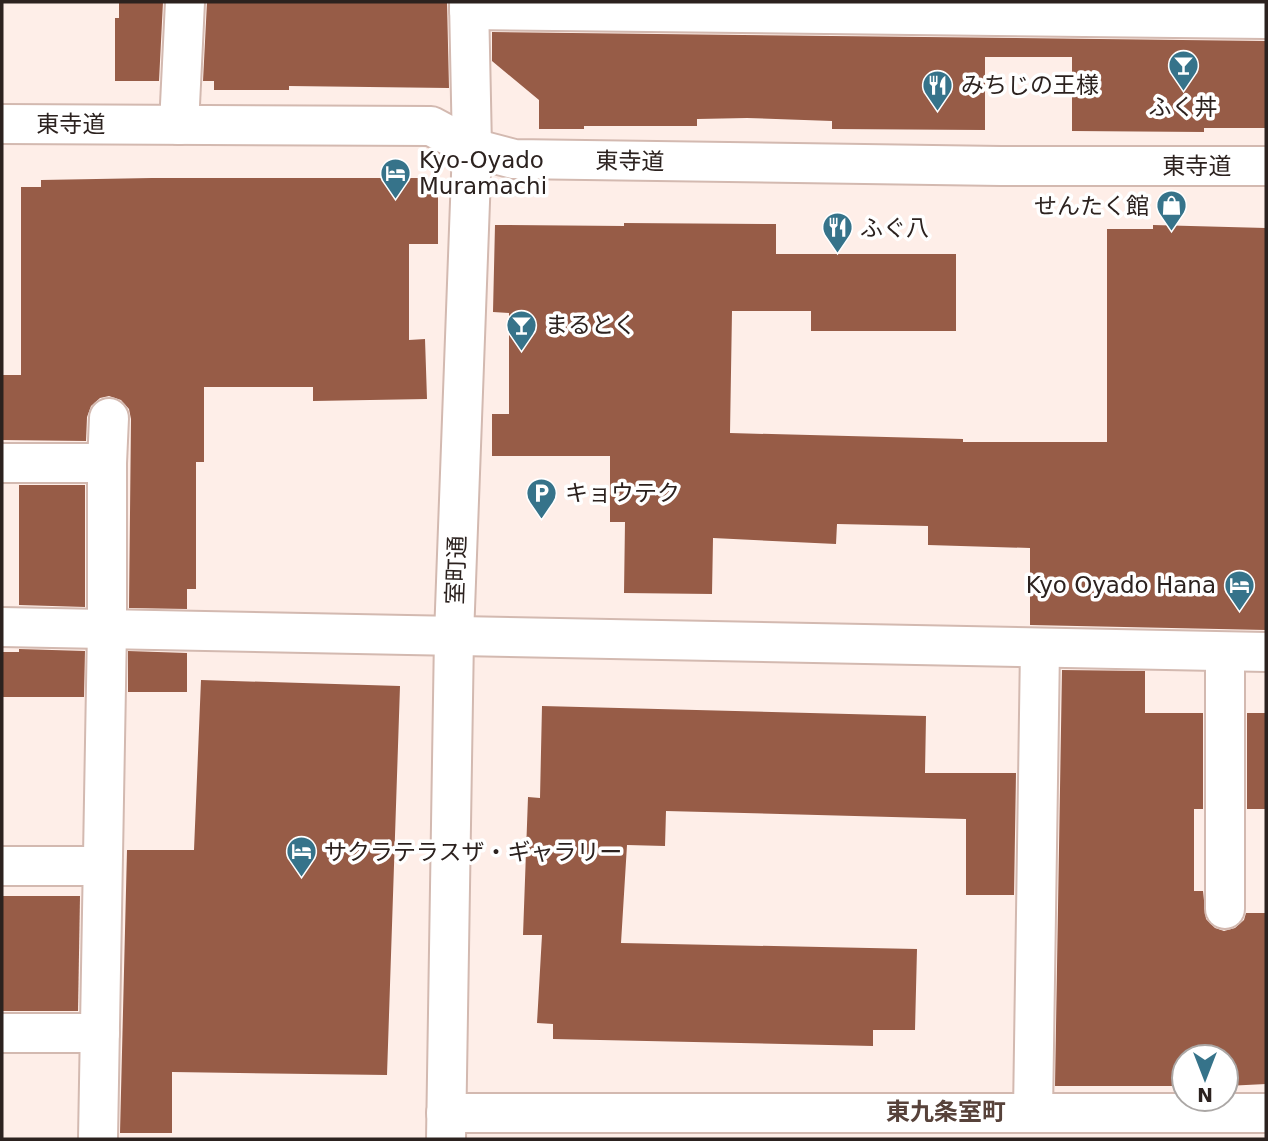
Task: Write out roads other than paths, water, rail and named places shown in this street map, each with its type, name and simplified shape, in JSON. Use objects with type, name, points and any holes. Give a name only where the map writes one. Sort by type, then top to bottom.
[{"type":"street","points":[[179,125],[185,2]]},
{"type":"street","points":[[469,6],[1266,19]]},
{"type":"street","name":"室町通","points":[[446,1126],[454,636],[472,148],[469,6]]},
{"type":"street","name":"東寺道","points":[[2,124],[431,125],[472,148],[514,159],[1001,166],[1266,166]]},
{"type":"street","points":[[98,1139],[109,418]]},
{"type":"street","points":[[2,463],[107,463]]},
{"type":"street","points":[[2,627],[1266,652]]},
{"type":"street","points":[[1033,1112],[1040,648]]},
{"type":"street","points":[[1225,652],[1225,909]]},
{"type":"street","points":[[2,866],[102,866]]},
{"type":"street","points":[[2,1033],[100,1033]]},
{"type":"street","points":[[446,1126],[951,1126],[1033,1112],[1266,1113]]},
{"type":"place","name":"ふく丼","points":[[1183,93]]},
{"type":"place","name":"みちじの王様","points":[[938,112]]},
{"type":"place","name":"Kyo-Oyado Muramachi","points":[[396,200]]},
{"type":"place","name":"せんたく館","points":[[1172,233]]},
{"type":"place","name":"ふぐ八","points":[[837,255]]},
{"type":"place","name":"まるとく","points":[[522,352]]},
{"type":"place","name":"キョウテク","points":[[542,520]]},
{"type":"place","name":"Kyo Oyado Hana","points":[[1239,612]]},
{"type":"place","name":"サクラテラスザ・ギャラリー","points":[[301,879]]},
{"type":"district","name":"東九条室町","points":[[946,1112]]}]
